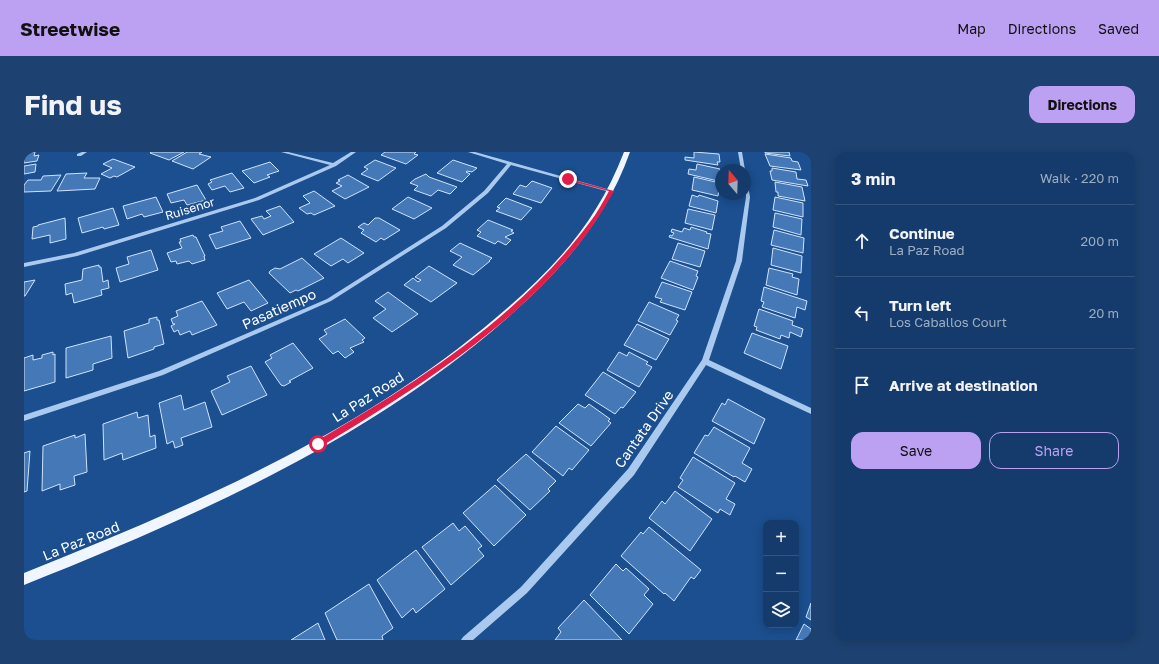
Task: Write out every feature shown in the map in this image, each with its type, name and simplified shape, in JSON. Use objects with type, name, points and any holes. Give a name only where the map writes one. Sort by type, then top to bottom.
[{"type":"main road","name":"La Paz Road","points":[[24,579],[136,533],[241,485],[324,440],[414,385],[482,336],[541,282],[585,233],[612,191],[627,152]]},
{"type":"street","points":[[79,155],[85,152]]},
{"type":"street","points":[[283,152],[334,165]]},
{"type":"street","name":"Ruisenor","points":[[24,265],[75,255],[257,199],[334,165],[354,152]]},
{"type":"street","points":[[470,152],[612,191]]},
{"type":"street","points":[[740,152],[742,164]]},
{"type":"street","name":"Pasatiempo","points":[[24,418],[161,373],[329,300],[444,227],[486,192],[510,163]]},
{"type":"street","name":"Cantata Drive","points":[[466,640],[524,590],[631,472],[706,361],[739,260],[748,200]]},
{"type":"street","points":[[706,361],[811,411]]},
{"type":"building","points":[[24,152],[35,152],[34,156],[39,155],[37,161],[24,163]]},
{"type":"building","points":[[184,152],[169,160],[150,153]]},
{"type":"building","points":[[187,152],[202,152],[199,154],[211,157],[193,169],[172,161]]},
{"type":"building","points":[[385,152],[416,152],[414,154],[418,155],[406,164],[381,155]]},
{"type":"building","points":[[694,152],[719,154],[720,162],[717,162],[718,164],[715,165],[685,160],[685,157],[694,158]]},
{"type":"building","points":[[789,152],[790,156],[765,153]]},
{"type":"building","points":[[765,154],[791,158],[792,161],[798,162],[801,170],[770,166]]},
{"type":"building","points":[[113,159],[135,167],[117,177],[114,176],[110,178],[101,174],[112,168],[103,164]]},
{"type":"building","points":[[375,160],[396,168],[378,181],[361,174],[368,169],[364,167]]},
{"type":"building","points":[[453,160],[477,168],[472,172],[467,171],[466,172],[470,174],[462,182],[437,173]]},
{"type":"building","points":[[270,162],[279,171],[267,175],[270,177],[254,183],[242,171]]},
{"type":"building","points":[[36,164],[35,172],[24,174],[24,166]]},
{"type":"building","points":[[697,164],[715,168],[715,180],[688,174],[689,169],[696,170]]},
{"type":"building","points":[[772,168],[796,172],[797,179],[806,180],[808,186],[772,180],[770,171],[772,171]]},
{"type":"building","points":[[87,173],[84,178],[100,178],[95,189],[57,191],[66,174]]},
{"type":"building","points":[[232,173],[244,188],[230,192],[225,186],[212,190],[208,184],[212,182],[210,180]]},
{"type":"building","points":[[426,174],[429,177],[457,187],[450,194],[438,190],[431,196],[414,190],[418,186],[410,183]]},
{"type":"building","points":[[61,175],[51,191],[24,192],[24,185],[28,180],[41,180],[43,176]]},
{"type":"building","points":[[348,175],[369,187],[345,199],[332,191],[342,186],[336,183],[340,181],[338,180]]},
{"type":"building","points":[[694,177],[715,182],[715,195],[692,190]]},
{"type":"building","points":[[532,181],[552,188],[541,203],[513,194],[520,185],[526,187]]},
{"type":"building","points":[[775,182],[802,187],[805,201],[778,196]]},
{"type":"building","points":[[197,185],[206,200],[187,205],[184,200],[171,203],[167,194]]},
{"type":"building","points":[[314,191],[335,206],[314,215],[311,213],[307,214],[299,208],[310,203],[303,196]]},
{"type":"building","points":[[692,195],[698,197],[699,195],[718,201],[716,213],[689,206]]},
{"type":"building","points":[[156,197],[163,212],[144,217],[142,214],[127,219],[123,206]]},
{"type":"building","points":[[408,197],[432,208],[414,219],[392,209]]},
{"type":"building","points":[[775,197],[803,203],[803,217],[773,210]]},
{"type":"building","points":[[506,198],[532,208],[521,220],[496,211],[500,208],[497,207]]},
{"type":"building","points":[[280,206],[294,222],[263,235],[251,219],[262,216],[264,219],[271,216],[266,211]]},
{"type":"building","points":[[113,208],[119,225],[104,229],[103,227],[82,233],[78,218]]},
{"type":"building","points":[[688,209],[715,215],[712,230],[685,223]]},
{"type":"building","points":[[775,213],[802,219],[801,235],[773,227]]},
{"type":"building","points":[[65,218],[66,239],[50,243],[50,235],[32,239],[33,227]]},
{"type":"building","points":[[375,218],[379,218],[400,230],[384,240],[381,238],[376,242],[361,233],[364,230],[358,227],[364,223],[368,225]]},
{"type":"building","points":[[488,220],[513,230],[511,231],[514,233],[505,237],[511,240],[506,245],[498,241],[495,244],[477,236],[481,232],[477,230]]},
{"type":"building","points":[[240,221],[251,238],[216,249],[209,235],[223,231],[221,227]]},
{"type":"building","points":[[691,227],[711,234],[708,249],[669,237],[674,233],[671,232],[672,229],[682,232],[684,228],[690,230]]},
{"type":"building","points":[[774,230],[804,238],[803,253],[771,245]]},
{"type":"building","points":[[193,235],[196,237],[205,256],[205,260],[192,264],[189,261],[177,264],[176,261],[171,262],[167,253],[182,248],[179,242],[181,242],[180,239]]},
{"type":"building","points":[[341,238],[364,253],[348,263],[343,259],[331,266],[314,254]]},
{"type":"building","points":[[460,243],[492,258],[473,275],[453,265],[462,257],[450,251]]},
{"type":"building","points":[[678,243],[705,251],[700,267],[672,259]]},
{"type":"building","points":[[773,248],[802,256],[801,273],[771,265]]},
{"type":"building","points":[[151,250],[158,270],[120,282],[116,268],[129,264],[127,257]]},
{"type":"building","points":[[302,258],[324,278],[298,291],[296,290],[290,293],[269,273],[275,268],[280,269]]},
{"type":"building","points":[[670,261],[698,271],[696,276],[698,277],[693,290],[661,278]]},
{"type":"building","points":[[99,265],[99,267],[101,267],[103,282],[108,280],[109,288],[101,290],[102,295],[74,303],[72,293],[66,295],[65,284],[82,280],[83,269]]},
{"type":"building","points":[[429,266],[457,283],[431,302],[404,285],[413,278],[418,282],[421,280],[415,277]]},
{"type":"building","points":[[769,268],[793,274],[792,277],[799,279],[797,295],[766,285]]},
{"type":"building","points":[[35,280],[25,296],[24,296],[24,282]]},
{"type":"building","points":[[249,280],[268,303],[251,311],[244,302],[227,309],[217,293]]},
{"type":"building","points":[[662,282],[692,292],[685,310],[660,302],[662,299],[655,297]]},
{"type":"building","points":[[764,287],[807,301],[805,310],[797,307],[795,318],[762,307],[764,302],[761,301]]},
{"type":"building","points":[[388,292],[418,314],[392,332],[373,318],[386,309],[375,301]]},
{"type":"building","points":[[202,301],[217,325],[192,335],[190,331],[180,335],[178,330],[174,332],[171,326],[175,324],[173,324],[171,319],[178,316],[176,311]]},
{"type":"building","points":[[649,302],[679,315],[676,320],[678,321],[670,335],[638,321]]},
{"type":"building","points":[[759,309],[793,321],[792,325],[803,329],[801,337],[790,332],[789,338],[781,335],[780,339],[756,330],[757,327],[754,326]]},
{"type":"building","points":[[157,317],[164,344],[128,358],[124,331],[149,323],[149,319]]},
{"type":"building","points":[[345,319],[365,338],[362,340],[364,342],[350,348],[354,352],[345,358],[338,351],[333,354],[319,339],[327,334],[324,330]]},
{"type":"building","points":[[637,324],[669,339],[656,360],[624,345]]},
{"type":"building","points":[[752,333],[788,346],[781,369],[744,353]]},
{"type":"building","points":[[111,336],[112,358],[93,364],[93,370],[66,378],[66,348]]},
{"type":"building","points":[[293,343],[313,368],[289,381],[291,382],[284,386],[281,385],[265,362],[272,358],[270,355]]},
{"type":"building","points":[[53,352],[53,355],[55,354],[55,382],[24,391],[24,358],[33,355],[33,360],[42,358],[42,355]]},
{"type":"building","points":[[619,352],[627,356],[629,352],[648,362],[646,364],[652,367],[639,387],[607,370]]},
{"type":"building","points":[[251,366],[267,395],[222,415],[211,391],[230,382],[227,376]]},
{"type":"building","points":[[603,372],[636,392],[623,408],[621,407],[615,414],[585,395]]},
{"type":"building","points":[[181,395],[184,410],[205,402],[212,427],[181,438],[183,445],[175,448],[173,441],[167,444],[159,403]]},
{"type":"building","points":[[728,399],[765,419],[754,444],[712,421],[722,403],[725,405]]},
{"type":"building","points":[[578,404],[585,408],[589,404],[610,419],[608,421],[611,423],[591,446],[559,423]]},
{"type":"building","points":[[137,412],[138,418],[148,415],[150,437],[155,435],[156,448],[123,460],[122,453],[104,460],[103,424]]},
{"type":"building","points":[[556,426],[589,450],[572,470],[569,468],[563,476],[532,452]]},
{"type":"building","points":[[714,427],[750,448],[742,463],[752,469],[745,482],[694,453],[705,435],[708,436]]},
{"type":"building","points":[[85,434],[87,472],[74,476],[75,485],[60,490],[60,484],[42,491],[43,446],[75,435],[75,438]]},
{"type":"building","points":[[30,451],[27,491],[24,492],[24,453]]},
{"type":"building","points":[[526,454],[556,481],[548,489],[550,491],[530,510],[497,480]]},
{"type":"building","points":[[693,457],[735,483],[726,499],[735,504],[730,515],[720,509],[718,513],[678,487],[683,480],[680,478]]},
{"type":"building","points":[[495,485],[526,515],[494,546],[463,513]]},
{"type":"building","points":[[675,491],[712,519],[690,551],[649,518],[662,501],[665,504]]},
{"type":"building","points":[[453,523],[459,531],[465,526],[482,546],[478,549],[484,556],[451,585],[422,547]]},
{"type":"building","points":[[649,527],[701,570],[694,579],[691,577],[674,601],[621,556],[641,532],[643,534]]},
{"type":"building","points":[[416,550],[445,589],[416,613],[413,608],[402,618],[377,580]]},
{"type":"building","points":[[616,564],[623,571],[626,568],[649,589],[644,595],[653,604],[629,634],[590,595]]},
{"type":"building","points":[[369,584],[393,628],[382,636],[383,640],[337,640],[325,613]]},
{"type":"building","points":[[584,600],[622,640],[555,640],[561,632],[558,628]]},
{"type":"building","points":[[811,603],[811,620],[806,617]]},
{"type":"building","points":[[318,623],[325,640],[291,640]]},
{"type":"building","points":[[804,624],[811,629],[811,640],[796,640]]},
{"type":"route","points":[[318,444],[376,410],[464,350],[524,299],[560,262],[585,233],[612,191],[568,179]]}]
